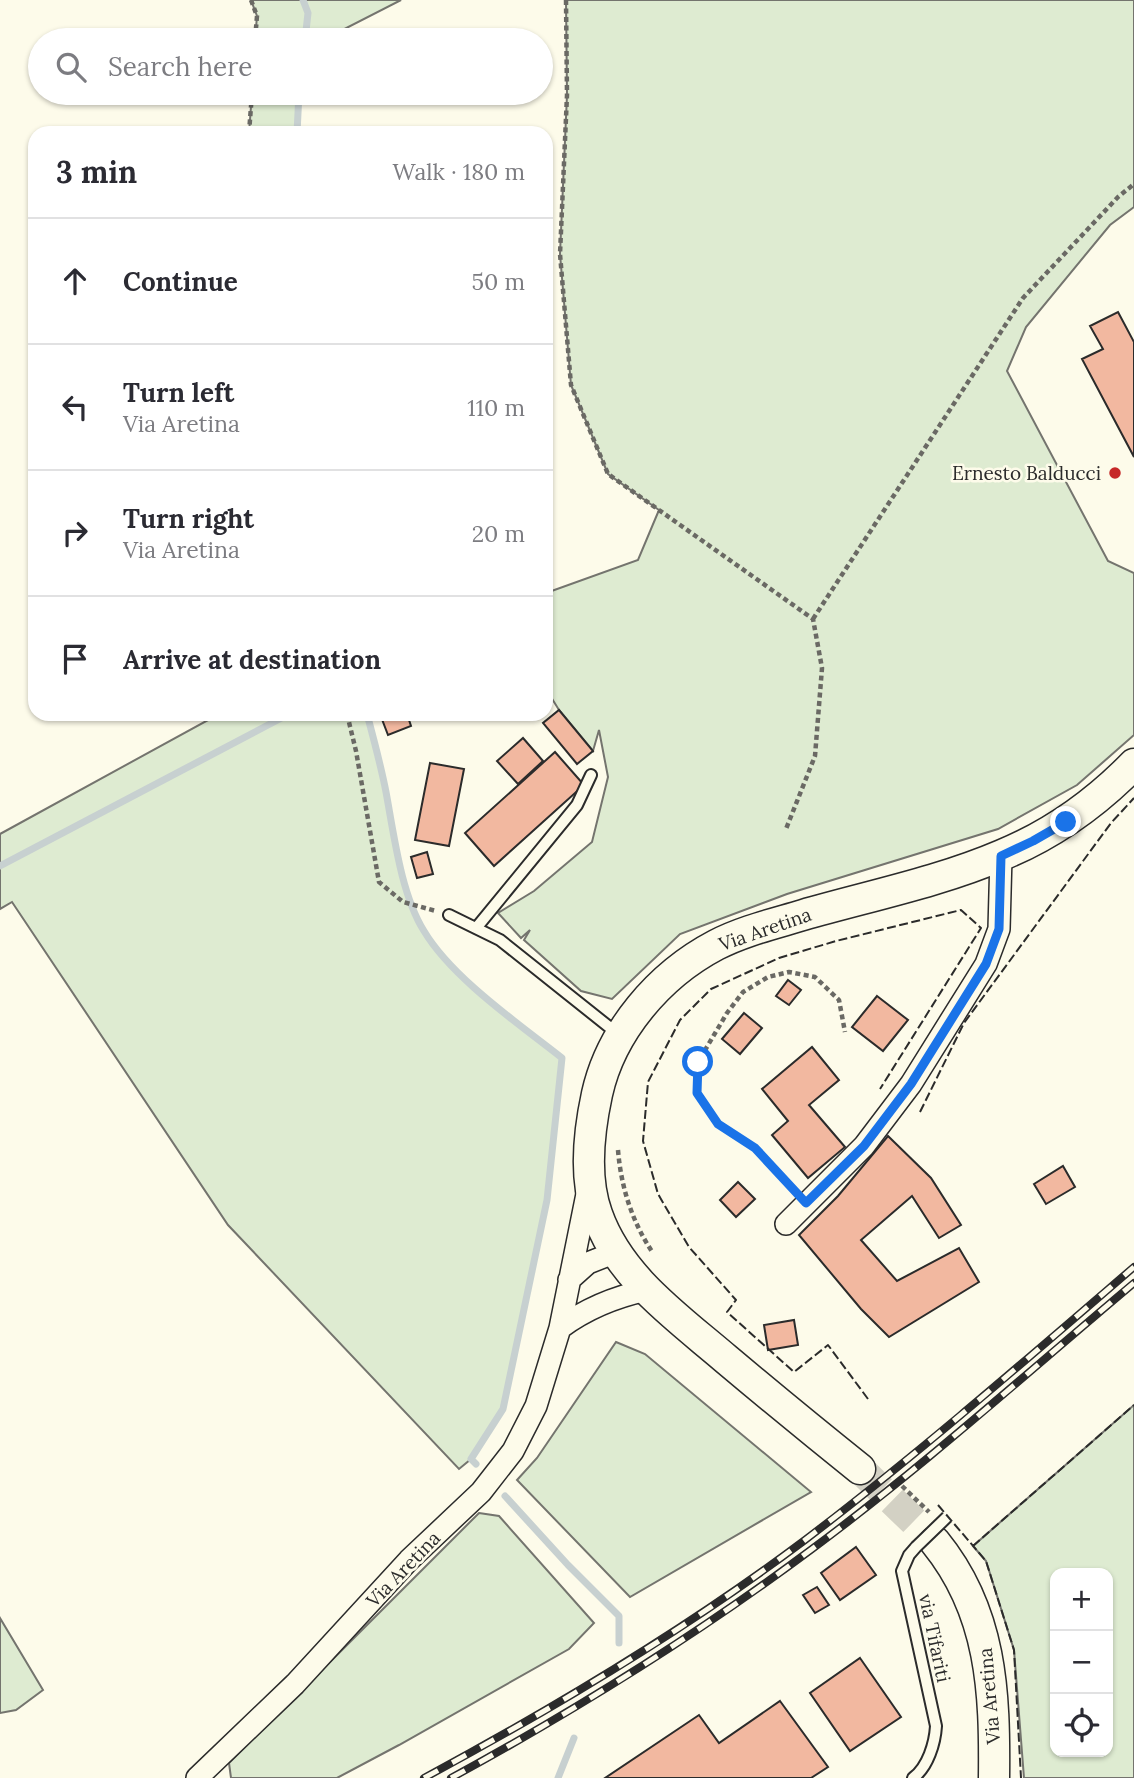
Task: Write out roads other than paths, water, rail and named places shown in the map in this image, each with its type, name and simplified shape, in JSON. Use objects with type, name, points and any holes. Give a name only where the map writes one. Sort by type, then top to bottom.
[{"type":"street","name":"Via Aretina","points":[[197,1778],[295,1684],[409,1560],[481,1492],[513,1451],[536,1405],[559,1328],[590,1177],[591,1131],[596,1099],[607,1062],[620,1036],[643,1005],[689,962],[730,938],[965,869],[1041,837],[1110,788],[1134,764]]},
{"type":"street","points":[[786,1224],[864,1146],[911,1084],[986,964],[999,929],[1001,856]]},
{"type":"street","name":"Via Aretina","points":[[590,1177],[596,1212],[615,1252],[647,1290],[859,1469]]},
{"type":"street","points":[[569,1280],[588,1263],[615,1252]]},
{"type":"street","points":[[559,1328],[589,1308],[647,1290]]},
{"type":"street","name":"Via Aretina","points":[[933,1535],[958,1574],[974,1608],[985,1643],[992,1686],[994,1778]]},
{"type":"lane","points":[[477,927],[577,805],[591,775]]},
{"type":"lane","points":[[449,915],[500,940],[620,1036]]},
{"type":"lane","name":"via Tifariti","points":[[913,1778],[919,1774],[935,1742],[936,1726],[902,1571],[909,1555],[933,1535]]},
{"type":"waterway","points":[[303,0],[308,13],[306,28]]},
{"type":"waterway","points":[[297,126],[298,105]]},
{"type":"waterway","points":[[0,866],[276,721]]},
{"type":"waterway","points":[[369,721],[404,882],[409,900],[424,931],[436,949],[469,983],[562,1058],[547,1200],[503,1409],[471,1459],[476,1464]]},
{"type":"waterway","points":[[505,1496],[619,1616],[619,1643]]},
{"type":"waterway","points":[[558,1778],[574,1738]]},
{"type":"tunnel","points":[[860,1469],[935,1542]]},
{"type":"railway","points":[[424,1778],[619,1666],[760,1573],[930,1440],[1134,1267]]},
{"type":"railway","points":[[451,1778],[636,1670],[769,1580],[895,1485],[1134,1283]]},
{"type":"place","name":"Ernesto Balducci","points":[[1115,473]]}]
